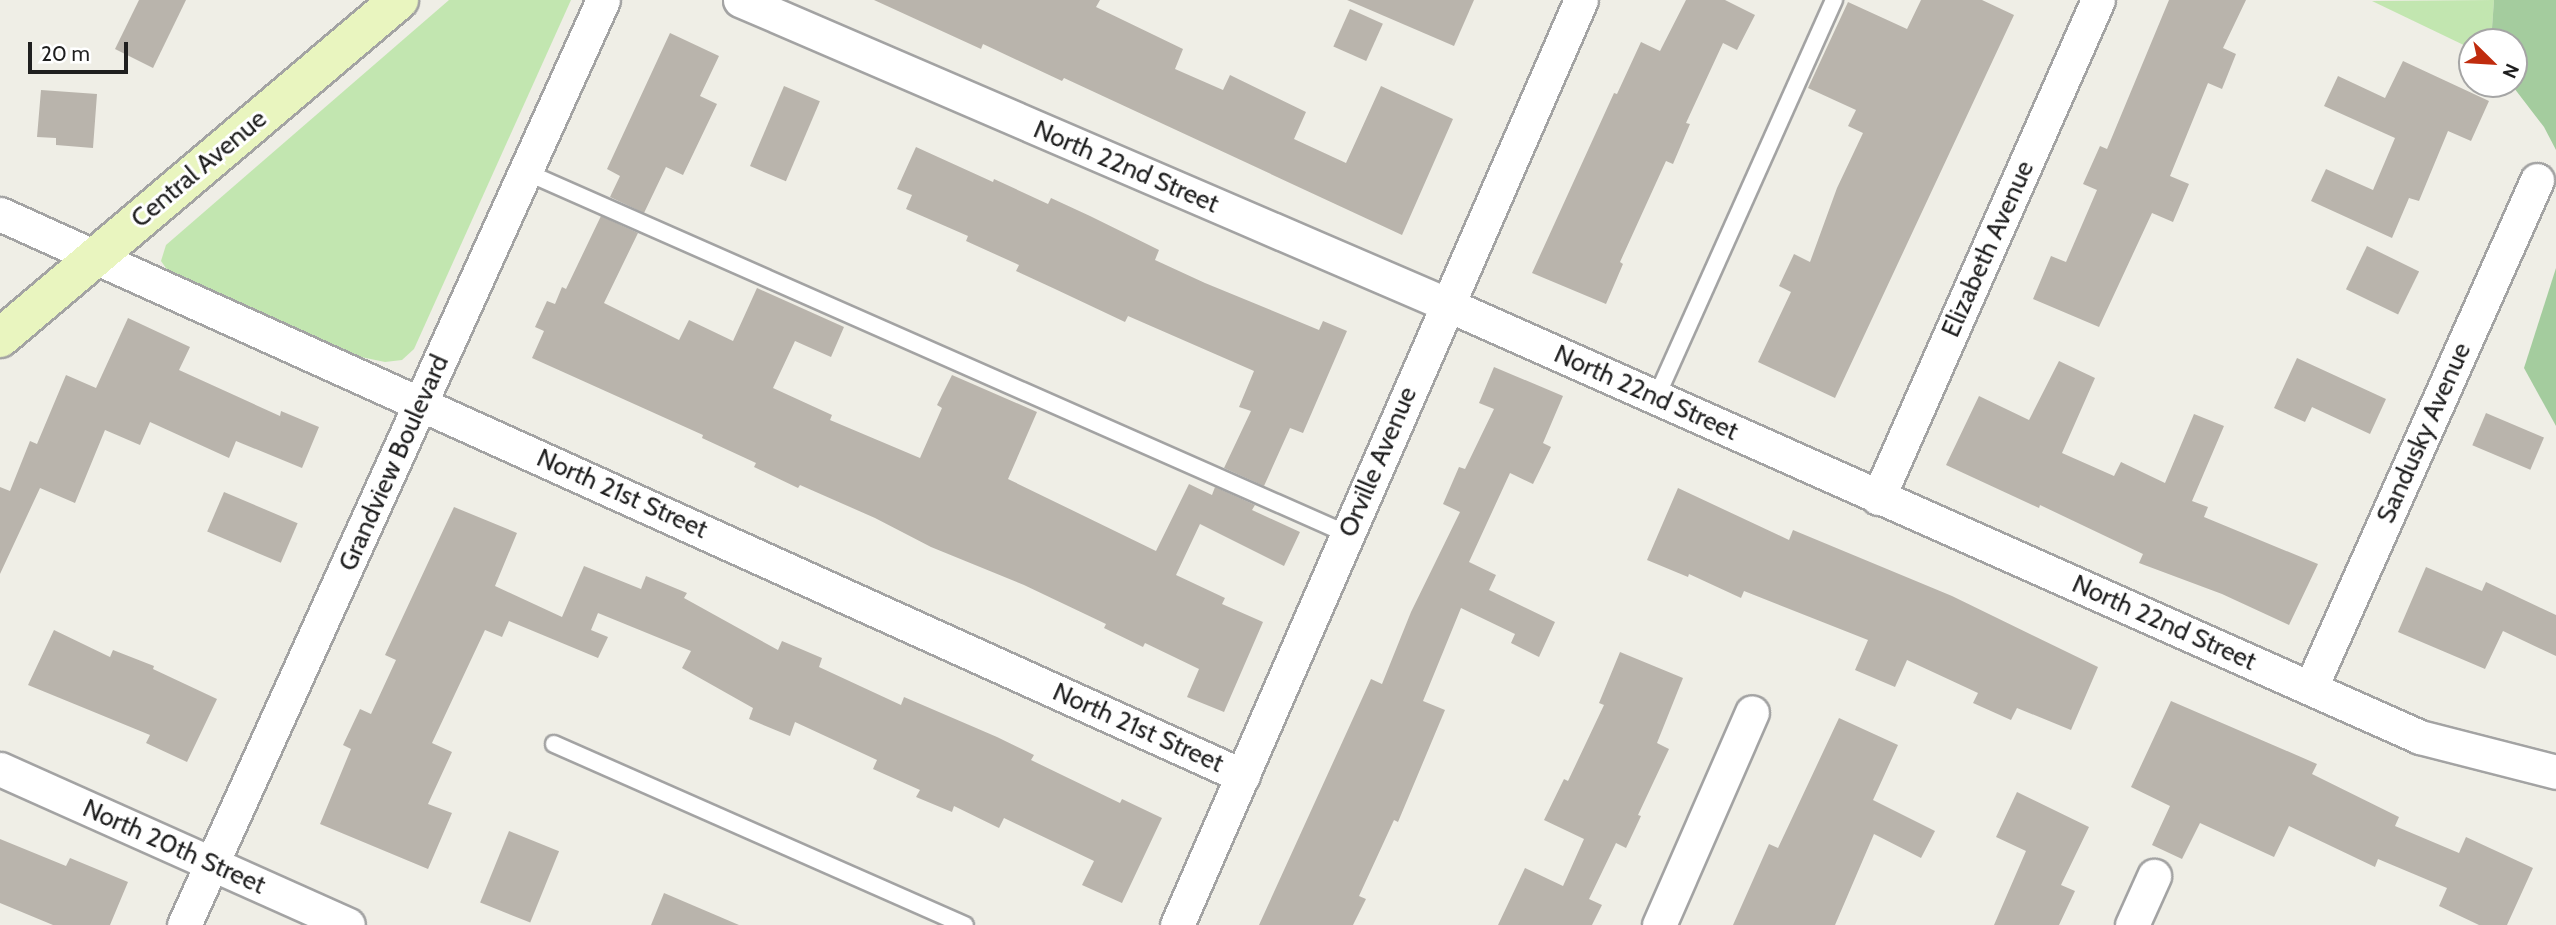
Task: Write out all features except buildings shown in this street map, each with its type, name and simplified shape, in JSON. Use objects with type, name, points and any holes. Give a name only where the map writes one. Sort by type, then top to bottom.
[{"type":"main road","name":"Central Avenue","points":[[0,338],[399,0]]},
{"type":"street","name":"Grandview Boulevard","points":[[184,925],[603,0]]},
{"type":"street","name":"North 22nd Street","points":[[740,0],[1446,304],[2420,737],[2556,772]]},
{"type":"street","name":"Orville Avenue","points":[[1177,925],[1581,0]]},
{"type":"street","name":"Elizabeth Avenue","points":[[1878,498],[2098,0]]},
{"type":"street","name":"Sandusky Avenue","points":[[2311,687],[2537,180]]},
{"type":"street","name":"North 21st Street","points":[[0,214],[1243,776]]},
{"type":"street","points":[[1658,925],[1752,712]]},
{"type":"street","name":"North 20th Street","points":[[0,769],[348,925]]},
{"type":"street","points":[[2132,925],[2154,876]]},
{"type":"lane","points":[[1656,398],[1834,0]]},
{"type":"lane","points":[[526,172],[1348,534]]},
{"type":"lane","points":[[554,744],[965,925]]},
{"type":"green space","points":[[449,0],[571,0],[414,349],[402,360],[385,362],[361,357],[168,271],[161,261],[166,245]]},
{"type":"green space","points":[[2494,0],[2492,28],[2458,28],[2458,42],[2372,1]]},
{"type":"green space","points":[[2494,0],[2556,0],[2556,150],[2544,127],[2522,98],[2528,98],[2528,28],[2492,28]]},
{"type":"green space","points":[[2556,268],[2556,426],[2524,368]]}]
